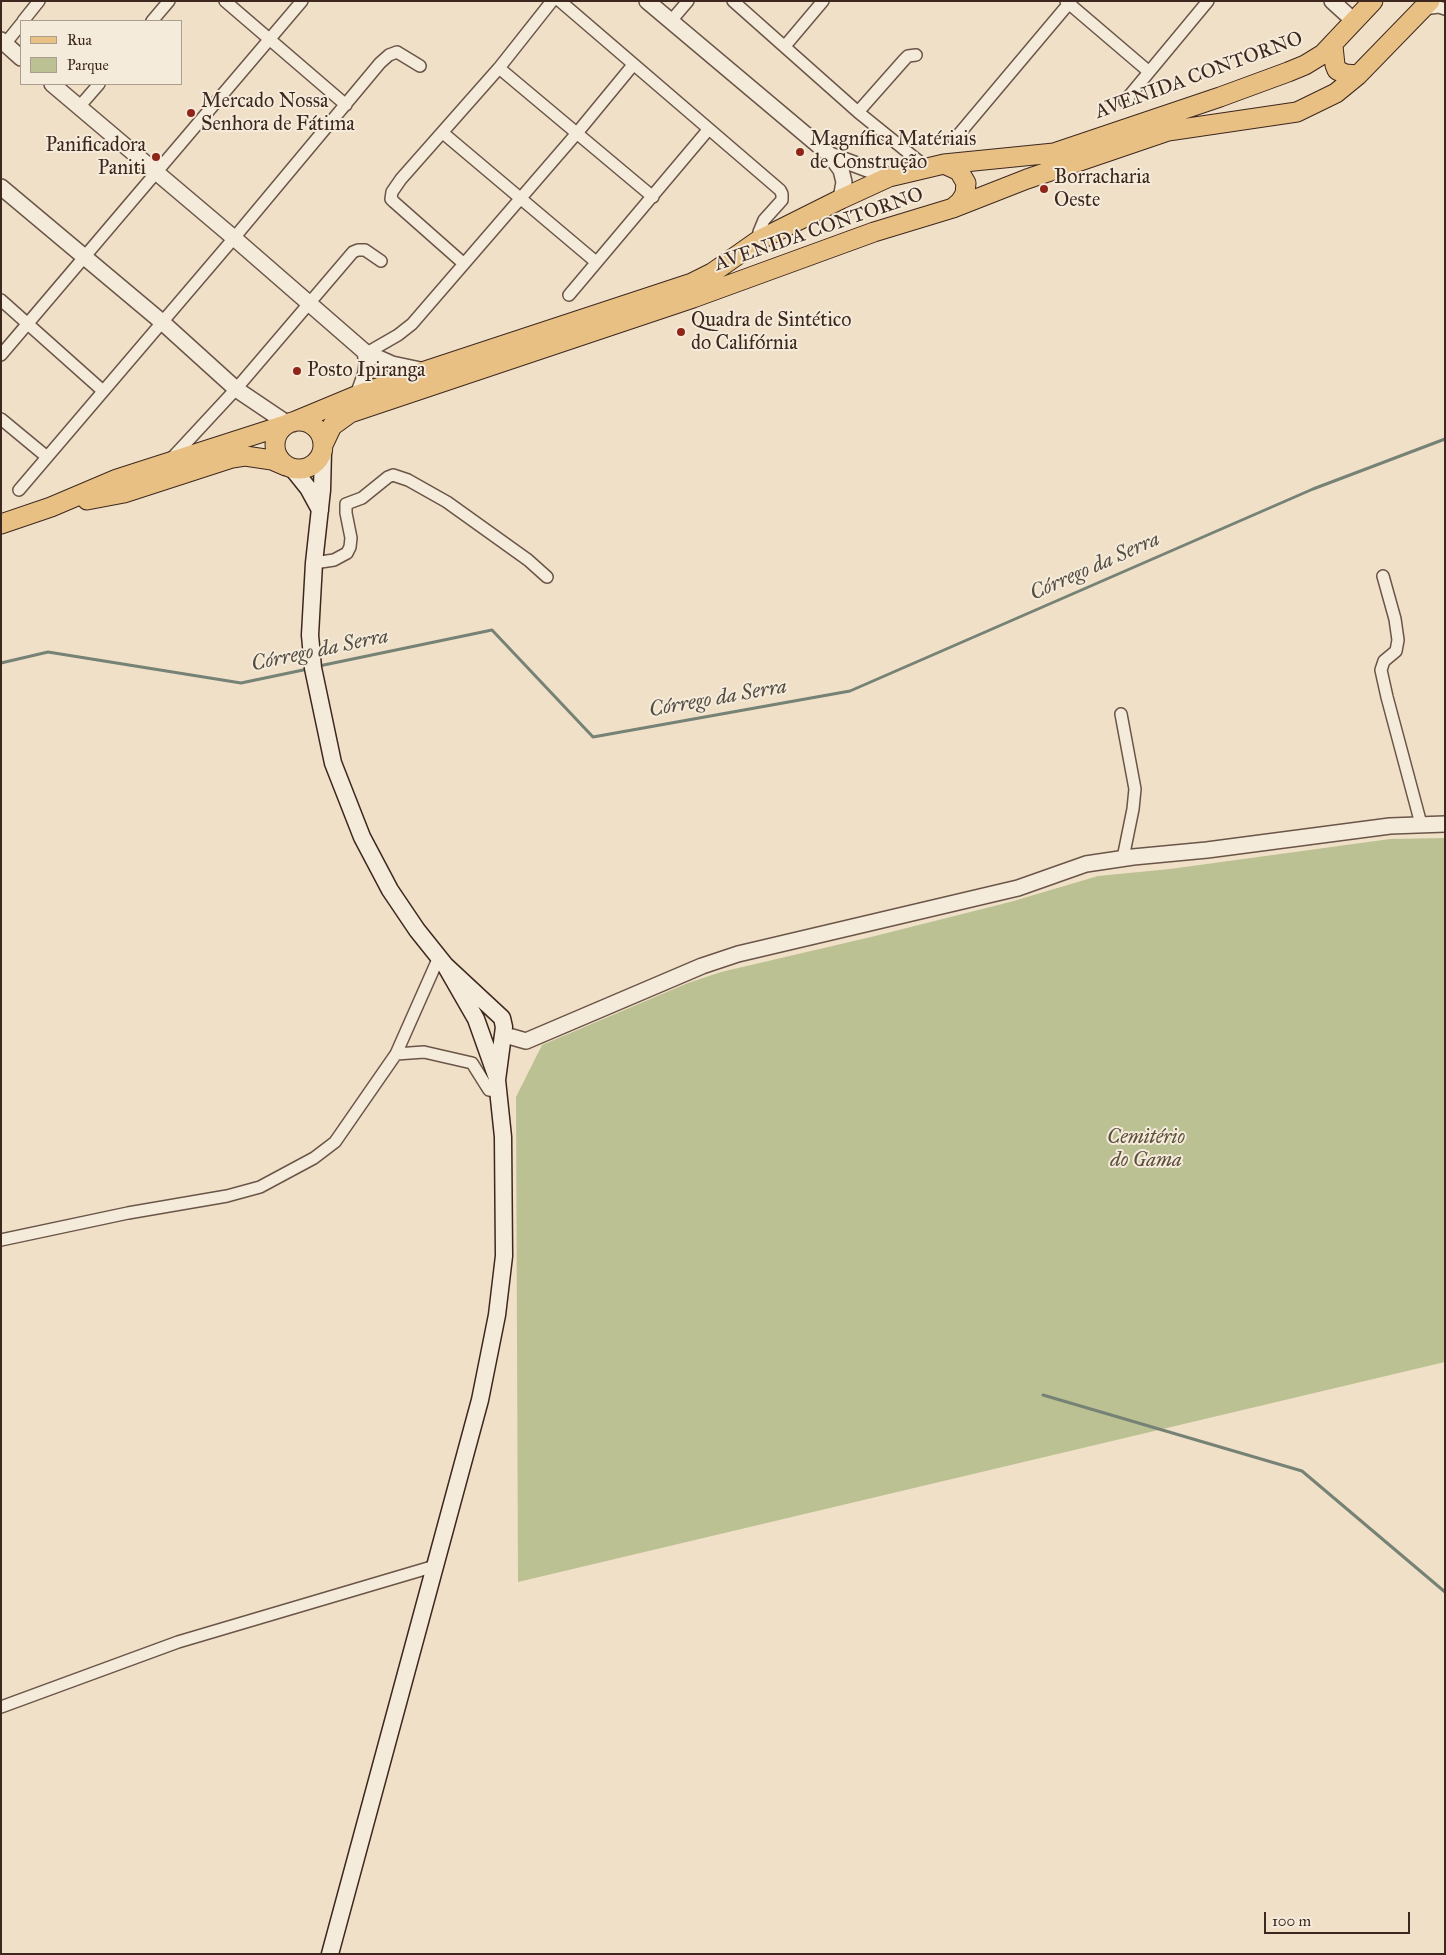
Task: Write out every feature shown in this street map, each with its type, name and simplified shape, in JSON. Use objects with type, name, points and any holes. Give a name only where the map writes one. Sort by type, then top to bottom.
[{"type":"main road","name":"AVENIDA CONTORNO","points":[[1,524],[51,507],[116,479],[290,423],[358,395],[424,371],[692,283],[712,273],[759,240],[890,177],[944,164],[1047,154],[1220,97],[1305,65],[1319,57],[1332,46],[1373,1]]},
{"type":"main road","name":"AVENIDA CONTORNO","points":[[323,448],[332,426],[350,413],[781,266],[874,232],[953,208],[1027,179],[1175,129],[1298,112],[1326,99],[1358,75],[1425,5]]},
{"type":"main road","points":[[1332,46],[1337,70],[1345,74],[1358,75]]},
{"type":"main road","points":[[1175,129],[1188,107]]},
{"type":"main road","points":[[1082,161],[1095,138]]},
{"type":"main road","points":[[944,164],[959,171],[966,183],[965,194],[953,208]]},
{"type":"main road","points":[[759,240],[759,252],[763,261],[781,266]]},
{"type":"main road","points":[[320,510],[308,488],[277,455],[275,440],[278,434],[290,423],[307,423],[314,426],[322,438],[322,490],[320,510],[314,562],[310,635],[313,668],[333,763],[362,837],[390,890],[417,930],[442,961],[502,1018],[504,1036],[497,1086]]},
{"type":"main road","points":[[289,467],[308,468],[320,458],[323,448]]},
{"type":"main road","name":"AVENIDA CONTORNO","points":[[51,507],[124,493],[232,458],[245,456],[272,460],[289,467]]},
{"type":"main road","points":[[330,1954],[480,1400],[497,1315],[504,1256],[503,1137],[497,1086],[476,1020],[442,961]]},
{"type":"main road","points":[[476,1020],[479,1013],[484,1010],[495,1012]]},
{"type":"main road","points":[[481,1036],[491,1040],[504,1036]]},
{"type":"street","points":[[24,20],[39,1]]},
{"type":"street","points":[[153,20],[170,1]]},
{"type":"street","points":[[225,1],[346,105]]},
{"type":"street","points":[[1,355],[302,1]]},
{"type":"street","points":[[463,264],[401,209],[392,199],[392,192],[499,68],[552,1]]},
{"type":"street","points":[[560,1],[780,190],[782,200],[764,220],[759,232],[759,240]]},
{"type":"street","points":[[647,1],[830,155],[841,170],[844,182],[841,199]]},
{"type":"street","points":[[670,22],[688,1]]},
{"type":"street","points":[[733,1],[858,112],[926,167]]},
{"type":"street","points":[[785,46],[823,1]]},
{"type":"street","points":[[1125,101],[1208,1]]},
{"type":"street","points":[[1332,1],[1354,21]]},
{"type":"street","points":[[954,140],[1069,2],[1148,71]]},
{"type":"street","points":[[1425,5],[1445,9]]},
{"type":"street","points":[[20,24],[3,42],[20,57]]},
{"type":"street","points":[[19,490],[389,54],[397,52],[420,66]]},
{"type":"street","points":[[858,112],[908,56],[916,55]]},
{"type":"street","points":[[366,353],[407,330],[577,133],[633,65]]},
{"type":"street","points":[[499,68],[653,197]]},
{"type":"street","points":[[53,85],[366,353],[392,364],[424,371]]},
{"type":"street","points":[[79,107],[98,85]]},
{"type":"street","points":[[569,295],[708,130]]},
{"type":"street","points":[[443,133],[596,262]]},
{"type":"street","points":[[830,155],[890,177]]},
{"type":"street","points":[[4,194],[85,257],[162,322],[236,389],[290,423]]},
{"type":"street","points":[[168,463],[236,389],[353,252],[365,250],[381,261]]},
{"type":"street","points":[[1,300],[103,391]]},
{"type":"street","points":[[358,395],[366,373],[366,353]]},
{"type":"street","points":[[1,419],[47,457]]},
{"type":"street","points":[[314,562],[334,560],[346,553],[350,547],[351,538],[346,504],[362,498],[388,476],[393,475],[408,480],[447,502],[528,560],[547,577]]},
{"type":"street","points":[[1383,576],[1395,618],[1398,640],[1396,651],[1384,661],[1381,670],[1386,697],[1421,824]]},
{"type":"street","points":[[1121,714],[1135,789],[1123,858]]},
{"type":"street","points":[[504,1036],[526,1042],[702,966],[738,954],[1018,888],[1086,864],[1345,831],[1421,824],[1445,824]]},
{"type":"street","points":[[1,1240],[128,1213],[227,1196],[260,1187],[314,1158],[335,1142],[396,1054],[442,961]]},
{"type":"street","points":[[396,1054],[424,1052],[472,1063],[489,1090],[497,1086]]},
{"type":"street","points":[[1,1707],[178,1642],[434,1566]]},
{"type":"green space","name":"Cemitério do Gama","points":[[1445,838],[1445,1362],[518,1582],[516,1097],[542,1045],[688,983],[721,972],[1010,902],[1098,876],[1170,869],[1390,839]]},
{"type":"waterway","name":"Córrego da Serra","points":[[319,666],[492,630],[593,737],[850,691],[1313,489],[1445,439]]},
{"type":"waterway","name":"Córrego da Serra","points":[[1,663],[48,652],[241,683],[308,669]]},
{"type":"waterway","points":[[1043,1395],[1302,1471],[1445,1592]]},
{"type":"place","name":"Mercado Nossa Senhora de Fátima","points":[[191,113]]},
{"type":"place","name":"Magnífica Matériais de Construção","points":[[800,152]]},
{"type":"place","name":"Panificadora Paniti","points":[[156,157]]},
{"type":"place","name":"Borracharia Oeste","points":[[1044,189]]},
{"type":"place","name":"Quadra de Sintético do Califórnia","points":[[681,332]]},
{"type":"place","name":"Posto Ipiranga","points":[[297,371]]}]
